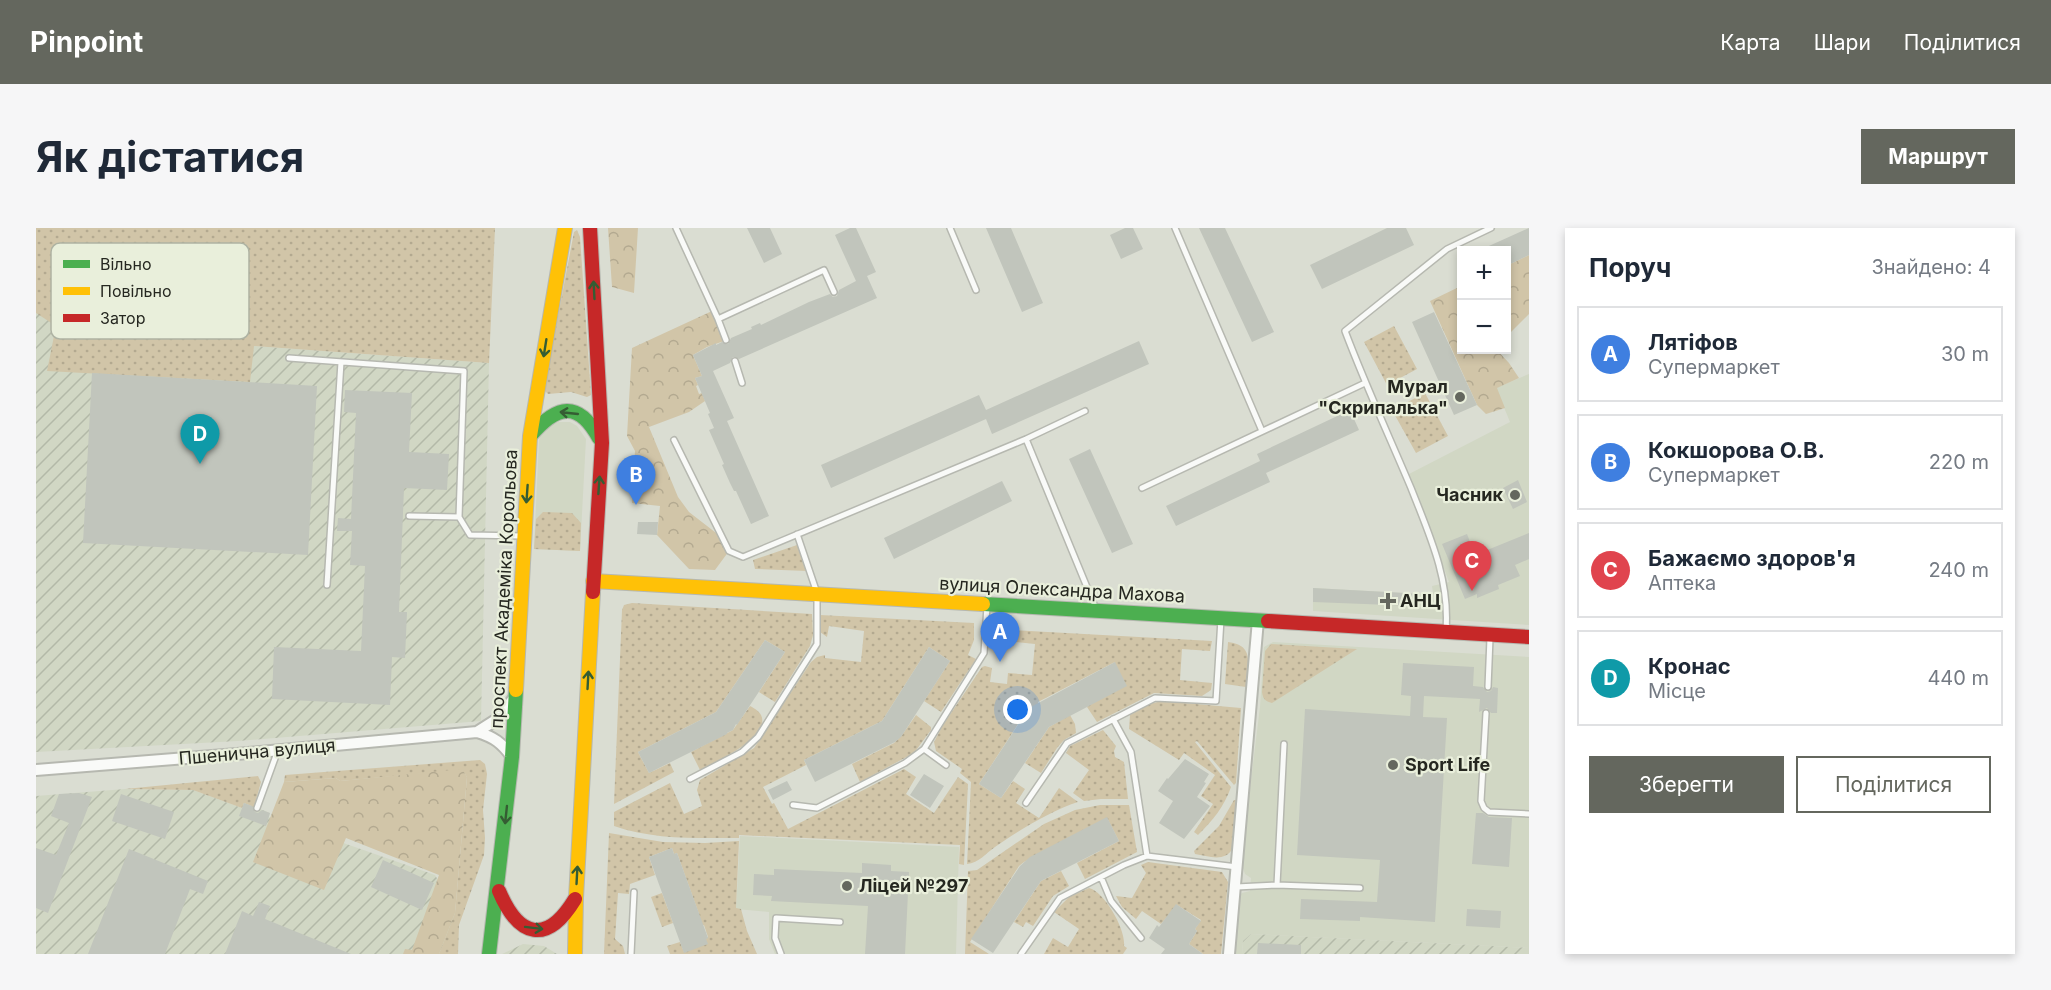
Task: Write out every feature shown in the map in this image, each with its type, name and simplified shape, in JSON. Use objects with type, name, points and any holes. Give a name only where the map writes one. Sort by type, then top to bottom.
[{"type":"main road","name":"проспект Академіка Корольова","points":[[489,954],[512,757],[530,436],[565,228]]},
{"type":"main road","points":[[575,954],[576,898],[602,444],[590,228]]},
{"type":"main road","points":[[530,436],[548,416],[558,411],[568,411],[578,413],[588,419],[602,444]]},
{"type":"main road","name":"вулиця Олександра Махова","points":[[593,581],[1529,637]]},
{"type":"main road","points":[[498,888],[504,905],[512,917],[523,927],[531,930],[546,929],[559,923],[568,915],[576,898]]},
{"type":"street","points":[[1229,954],[1258,620]]},
{"type":"street","points":[[477,732],[499,718],[516,693]]},
{"type":"street","points":[[477,732],[492,736],[512,757]]},
{"type":"street","name":"Пшенична вулиця","points":[[36,770],[477,732]]},
{"type":"lane","points":[[676,228],[726,340]]},
{"type":"lane","points":[[950,228],[976,290]]},
{"type":"lane","points":[[1175,228],[1262,431]]},
{"type":"lane","points":[[1446,631],[1446,594],[1435,549],[1345,331],[1447,249],[1491,228]]},
{"type":"lane","points":[[718,319],[824,270],[834,292]]},
{"type":"lane","points":[[289,358],[464,371],[459,517],[470,535],[524,536]]},
{"type":"lane","points":[[735,361],[742,383]]},
{"type":"lane","points":[[327,585],[341,362]]},
{"type":"lane","points":[[1142,488],[1365,383]]},
{"type":"lane","points":[[674,440],[729,551],[743,557],[1026,439],[1085,411]]},
{"type":"lane","points":[[1026,439],[1097,610]]},
{"type":"lane","points":[[409,516],[459,517]]},
{"type":"lane","points":[[690,779],[742,752],[758,737],[817,644],[817,593],[797,534]]},
{"type":"lane","points":[[793,805],[817,808],[905,763],[924,749],[984,653],[987,605]]},
{"type":"lane","points":[[1026,803],[1067,743],[1148,701],[1161,697],[1216,701],[1221,618]]},
{"type":"lane","points":[[1488,687],[1490,634]]},
{"type":"lane","points":[[1486,713],[1481,801],[1484,808],[1490,812],[1529,814]]},
{"type":"lane","points":[[1113,719],[1131,752],[1147,856]]},
{"type":"lane","points":[[1276,885],[1284,744]]},
{"type":"lane","points":[[924,749],[946,765]]},
{"type":"lane","points":[[257,808],[278,750]]},
{"type":"lane","points":[[1021,954],[1060,898],[1147,856],[1237,867]]},
{"type":"lane","points":[[1101,878],[1111,901],[1141,938]]},
{"type":"lane","points":[[1236,887],[1276,885],[1359,888]]},
{"type":"lane","points":[[630,954],[634,892]]},
{"type":"lane","points":[[781,954],[775,938],[776,918],[840,922]]},
{"type":"shaded area","points":[[36,228],[51,286],[51,339],[159,339],[489,363],[481,721],[238,741],[36,752]]},
{"type":"shaded area","points":[[1529,374],[1529,625],[1313,611],[1313,588],[1423,594],[1424,600],[1434,600],[1432,586],[1449,582],[1409,474],[1510,422],[1496,388]]},
{"type":"shaded area","points":[[555,422],[570,422],[577,426],[586,439],[580,551],[534,549],[539,440],[549,425]]},
{"type":"shaded area","points":[[1273,642],[1529,657],[1529,948],[1251,934],[1243,941],[1242,954],[1233,954],[1239,896],[1250,891],[1251,878],[1245,874],[1241,862],[1260,707],[1264,647]]},
{"type":"shaded area","points":[[125,789],[193,790],[242,808],[244,803],[270,813],[269,817],[435,875],[460,918],[448,954],[36,954],[36,796]]},
{"type":"shaded area","name":"Ліцей №297","points":[[740,836],[959,847],[956,954],[775,954],[769,939],[769,912],[736,909]]},
{"type":"shaded area","points":[[1251,934],[1529,948],[1529,954],[1242,954],[1243,941]]},
{"type":"shaded area","points":[[523,944],[544,946],[557,954],[502,954]]},
{"type":"green space","points":[[36,228],[495,228],[489,363],[254,346],[250,382],[47,371],[53,339],[249,339],[249,243],[51,243],[51,323],[36,313]]},
{"type":"green space","points":[[608,228],[638,228],[634,293],[612,287]]},
{"type":"green space","points":[[577,230],[580,237],[591,395],[587,397],[571,392],[548,394],[544,390],[574,232]]},
{"type":"green space","points":[[1529,255],[1529,314],[1511,332],[1511,300],[1511,264]]},
{"type":"green space","points":[[1457,288],[1457,354],[1501,354],[1509,363],[1519,378],[1497,388],[1505,408],[1486,414],[1477,405],[1430,301]]},
{"type":"green space","points":[[712,311],[724,341],[693,355],[702,376],[695,378],[698,385],[696,386],[705,401],[689,412],[649,427],[678,497],[689,512],[720,536],[729,551],[715,570],[689,569],[657,535],[660,506],[632,503],[635,451],[627,436],[632,348]]},
{"type":"green space","points":[[1394,326],[1417,369],[1387,385],[1364,342]]},
{"type":"green space","points":[[1425,393],[1448,436],[1416,453],[1392,410]]},
{"type":"green space","points":[[543,512],[572,513],[581,523],[580,551],[534,549],[536,519]]},
{"type":"green space","points":[[797,545],[807,571],[755,569],[753,560]]},
{"type":"green space","points":[[632,603],[812,614],[813,635],[810,646],[775,702],[759,692],[785,652],[765,640],[716,712],[638,752],[649,773],[670,763],[674,772],[614,804],[622,610],[624,605]]},
{"type":"green space","points":[[820,615],[974,623],[974,640],[968,655],[976,659],[941,712],[924,701],[950,661],[929,647],[882,721],[804,760],[806,765],[763,787],[772,804],[774,803],[788,829],[904,769],[916,777],[906,794],[934,813],[958,777],[968,784],[964,865],[959,864],[960,845],[739,835],[739,838],[676,837],[644,834],[614,826],[614,812],[670,783],[684,814],[702,806],[697,790],[700,780],[754,748],[811,662],[825,655],[825,658],[861,662],[864,631],[829,626],[827,637],[820,632]]},
{"type":"green space","points":[[992,629],[1212,641],[1210,651],[1182,649],[1180,680],[1212,683],[1211,690],[1202,696],[1154,693],[1097,722],[1087,707],[1115,662],[1038,702],[1039,705],[1030,714],[1026,712],[979,784],[1001,798],[1013,781],[1025,789],[1016,803],[1039,818],[1059,788],[1078,802],[1035,822],[992,849],[979,860],[967,864],[971,782],[960,773],[962,769],[936,751],[934,742],[982,667],[992,668],[990,682],[1007,684],[1008,673],[1032,675],[1035,644],[998,640],[996,652],[991,647]]},
{"type":"green space","points":[[1228,642],[1243,647],[1246,652],[1248,664],[1246,687],[1225,684]]},
{"type":"green space","points":[[1271,644],[1357,649],[1272,703],[1265,699],[1262,692],[1265,651]]},
{"type":"green space","points":[[1162,701],[1241,708],[1236,783],[1234,785],[1197,741],[1195,742],[1231,787],[1218,813],[1198,835],[1194,832],[1213,804],[1201,796],[1215,775],[1184,753],[1179,760],[1129,729],[1130,715],[1149,704]]},
{"type":"green space","points":[[750,706],[761,715],[762,723],[758,732],[739,748],[700,770],[691,752],[733,730]]},
{"type":"green space","points":[[916,715],[931,727],[931,730],[914,753],[860,782],[852,764],[894,743]]},
{"type":"green space","points":[[1070,715],[1075,724],[1076,733],[1064,740],[1057,748],[1041,773],[1025,763],[1049,727]]},
{"type":"green space","points":[[1103,730],[1116,746],[1115,757],[1124,762],[1128,799],[1084,801],[1073,793],[1089,770],[1066,753],[1070,746]]},
{"type":"green space","points":[[480,760],[485,764],[487,774],[483,810],[484,855],[459,925],[458,954],[439,954],[455,913],[467,777],[462,770],[340,781],[336,778],[284,782],[285,775]]},
{"type":"green space","points":[[462,769],[467,777],[455,913],[439,954],[403,954],[405,949],[412,950],[439,875],[346,838],[324,890],[253,862],[284,782],[336,778],[340,781]]},
{"type":"green space","points":[[258,776],[261,782],[254,807],[244,803],[242,808],[193,790],[125,789]]},
{"type":"green space","points":[[1236,800],[1233,848],[1230,853],[1221,857],[1195,854],[1194,851],[1219,826]]},
{"type":"green space","points":[[1100,805],[1129,805],[1137,852],[1085,879],[1077,863],[1119,841],[1107,818],[1024,862],[1019,866],[970,942],[989,954],[965,954],[968,871],[977,870],[1044,824],[1075,810]]},
{"type":"green space","points":[[609,833],[663,842],[739,841],[736,908],[741,909],[757,954],[670,954],[667,946],[680,942],[684,952],[708,937],[704,925],[701,926],[699,914],[677,853],[674,854],[672,848],[649,857],[655,875],[630,884],[629,894],[618,893],[615,939],[623,946],[625,954],[604,954]]},
{"type":"green space","points":[[1148,862],[1222,872],[1228,882],[1221,954],[1203,954],[1189,944],[1201,920],[1177,905],[1161,924],[1142,911],[1136,919],[1122,907],[1116,896],[1132,898],[1146,873],[1141,865]]},
{"type":"green space","points":[[1061,871],[1069,886],[1053,896],[1033,926],[1026,922],[1023,927],[1014,922],[1041,881]]},
{"type":"green space","points":[[1089,888],[1102,896],[1113,912],[1122,931],[1124,946],[1127,948],[1123,954],[1044,954],[1053,938],[1068,947],[1079,929],[1054,912],[1069,897]]},
{"type":"green space","points":[[662,893],[673,923],[662,927],[651,897]]},
{"type":"building","points":[[747,228],[770,228],[782,254],[764,263]]},
{"type":"building","points":[[850,228],[856,228],[876,272],[867,276],[877,298],[739,359],[733,357],[730,363],[713,371],[734,418],[727,421],[769,516],[751,524],[730,483],[709,430],[714,428],[695,378],[702,376],[693,355],[716,343],[716,345],[722,342],[728,344],[731,338],[752,329],[751,327],[760,323],[761,325],[809,302],[830,294],[833,297],[837,296],[839,290],[856,281],[835,235]]},
{"type":"building","points":[[986,228],[1011,228],[1043,303],[1022,312]]},
{"type":"building","points":[[1125,228],[1133,228],[1143,249],[1121,259],[1110,235]]},
{"type":"building","points":[[1199,228],[1225,228],[1274,332],[1252,342]]},
{"type":"building","points":[[1387,228],[1406,228],[1414,245],[1322,289],[1310,265]]},
{"type":"building","points":[[1529,228],[1529,255],[1511,264],[1511,246],[1489,246]]},
{"type":"building","points":[[1434,312],[1477,405],[1454,415],[1412,322]]},
{"type":"building","points":[[1139,341],[1149,364],[992,434],[986,419],[831,488],[821,465],[979,395],[986,410]]},
{"type":"building","points":[[92,373],[317,386],[308,555],[83,543]]},
{"type":"building","points":[[345,390],[412,393],[409,452],[449,454],[447,490],[404,488],[399,612],[407,612],[405,658],[392,657],[390,705],[272,699],[274,647],[361,651],[365,566],[350,565],[352,531],[337,531],[338,518],[351,519],[356,413],[344,412]]},
{"type":"building","points":[[1350,410],[1359,430],[1266,473],[1270,482],[1176,526],[1166,506],[1260,461],[1257,454]]},
{"type":"building","points":[[1090,449],[1133,544],[1112,553],[1069,459]]},
{"type":"building","name":"Часник","points":[[1518,480],[1527,502],[1513,509],[1503,488]]},
{"type":"building","points":[[1002,481],[1012,501],[894,559],[884,538]]},
{"type":"building","points":[[638,522],[658,522],[657,535],[637,534]]},
{"type":"building","points":[[1529,533],[1529,559],[1515,565],[1520,576],[1498,585],[1499,589],[1477,598],[1477,594],[1465,599],[1442,544],[1467,534],[1475,555]]},
{"type":"building","points":[[1313,588],[1418,594],[1416,606],[1313,602]]},
{"type":"building","points":[[765,640],[785,652],[733,730],[649,773],[638,752],[716,712]]},
{"type":"building","points":[[929,647],[950,661],[901,737],[815,782],[804,760],[882,721]]},
{"type":"building","points":[[1115,662],[1127,686],[1049,727],[1001,798],[979,784],[1029,708]]},
{"type":"building","points":[[1403,663],[1474,667],[1473,686],[1483,687],[1487,692],[1493,687],[1498,688],[1497,713],[1491,713],[1487,708],[1479,712],[1480,699],[1424,696],[1423,717],[1447,718],[1435,922],[1360,917],[1360,921],[1300,919],[1301,899],[1377,902],[1380,860],[1297,855],[1305,709],[1410,716],[1411,696],[1401,695]]},
{"type":"building","points":[[1185,759],[1209,774],[1197,797],[1210,806],[1184,839],[1159,823],[1173,801],[1158,791]]},
{"type":"building","points":[[924,774],[944,786],[930,808],[910,795]]},
{"type":"building","points":[[787,781],[792,790],[773,800],[768,790]]},
{"type":"building","points":[[79,793],[92,797],[48,913],[36,908],[36,848],[56,855],[69,823],[51,816],[59,794]]},
{"type":"building","points":[[121,794],[174,812],[165,839],[112,821]]},
{"type":"building","points":[[244,803],[252,806],[255,812],[262,810],[270,813],[266,826],[239,816]]},
{"type":"building","points":[[1476,813],[1483,813],[1489,817],[1512,818],[1509,867],[1472,864]]},
{"type":"building","points":[[1107,817],[1119,841],[1041,881],[993,953],[971,939],[1020,866],[1030,857]]},
{"type":"building","points":[[672,848],[674,854],[677,853],[708,938],[706,939],[708,944],[684,953],[649,857]]},
{"type":"building","points":[[129,849],[208,881],[203,894],[190,889],[165,954],[88,954]]},
{"type":"building","points":[[383,860],[434,883],[422,910],[371,887]]},
{"type":"building","points":[[862,863],[891,865],[891,871],[909,872],[905,954],[865,954],[868,906],[771,901],[772,896],[753,895],[754,874],[774,875],[774,869],[862,873]]},
{"type":"building","points":[[259,902],[270,906],[265,919],[351,954],[225,954],[242,911],[253,916]]},
{"type":"building","points":[[1176,904],[1201,921],[1189,944],[1203,954],[1161,954],[1165,949],[1149,938],[1157,925],[1159,927]]},
{"type":"building","points":[[1467,909],[1501,911],[1500,928],[1466,926]]},
{"type":"building","points":[[1258,943],[1301,945],[1301,954],[1257,954]]},
{"type":"traffic: fast","points":[[531,435],[550,417],[567,411],[575,412],[583,417],[599,438]]},
{"type":"traffic: fast","points":[[983,604],[1268,621]]},
{"type":"traffic: fast","points":[[489,954],[512,757],[516,690]]},
{"type":"traffic: slow","points":[[516,690],[530,436],[565,228]]},
{"type":"traffic: slow","points":[[593,581],[983,604]]},
{"type":"traffic: slow","points":[[575,954],[593,592]]},
{"type":"traffic: jam","points":[[590,228],[602,443],[593,592]]},
{"type":"traffic: jam","points":[[1268,621],[1529,637]]},
{"type":"traffic: jam","points":[[499,891],[515,919],[534,930],[544,929],[554,924],[565,914],[575,899]]},
{"type":"place","name":"Мурал \"Скрипалька\"","points":[[1460,397]]},
{"type":"place","name":"Кронас","points":[[200,464]]},
{"type":"place","name":"Часник","points":[[1515,495]]},
{"type":"place","name":"Кокшорова О.В.","points":[[636,505]]},
{"type":"place","name":"Бажаємо здоров'я","points":[[1472,591]]},
{"type":"place","name":"АНЦ","points":[[1388,601]]},
{"type":"place","name":"Лятіфов","points":[[1000,662]]},
{"type":"place","name":"Sport Life","points":[[1393,765]]},
{"type":"place","name":"Ліцей №297","points":[[847,886]]}]
